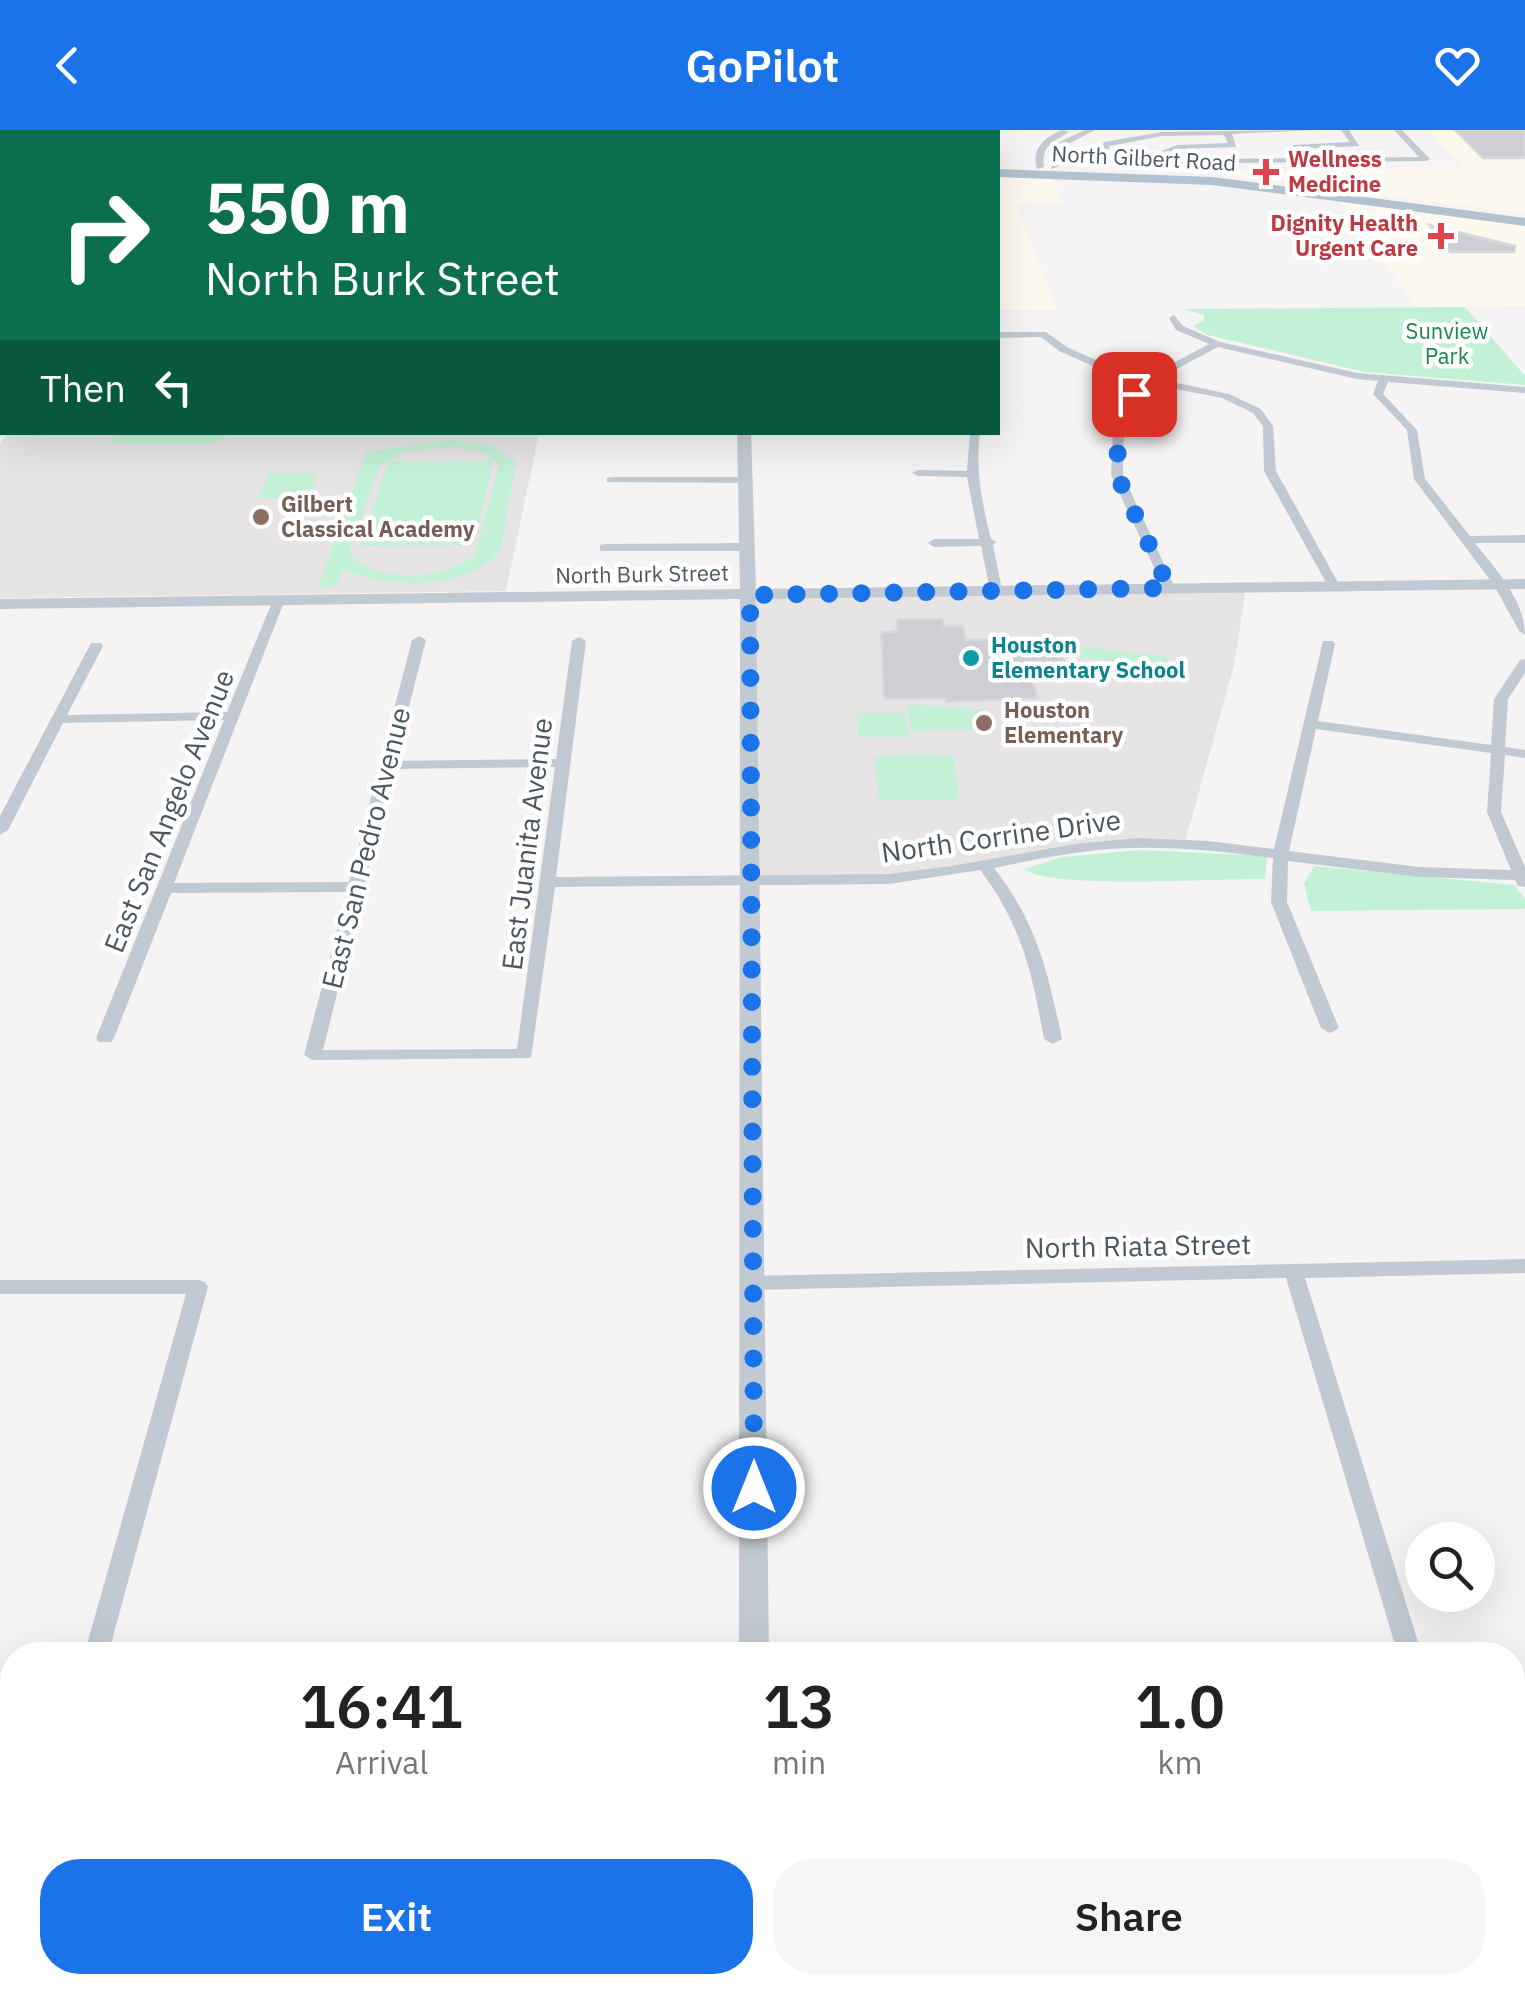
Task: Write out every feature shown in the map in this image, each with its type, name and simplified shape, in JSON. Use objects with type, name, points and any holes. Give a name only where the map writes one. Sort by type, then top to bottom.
[{"type":"main road","name":"North Gilbert Road","points":[[1000,170],[1047,167],[1260,179],[1525,219]]},
{"type":"main road","name":"North Gilbert Road","points":[[1000,170],[1212,181],[1525,219]]},
{"type":"street","points":[[1047,167],[1042,145],[1070,130]]},
{"type":"street","points":[[1047,167],[1058,146],[1091,130]]},
{"type":"street","points":[[1313,130],[1128,138],[1107,144],[1100,152],[1103,161],[1204,167],[1222,166],[1228,161],[1426,159],[1398,130]]},
{"type":"street","points":[[1302,160],[1296,146],[1356,144],[1345,130]]},
{"type":"street","points":[[1155,164],[1155,157],[1169,148],[1234,145],[1226,131]]},
{"type":"street","points":[[1174,318],[1178,328],[1216,344],[1383,380],[1525,390]]},
{"type":"street","points":[[1000,334],[1043,334],[1062,349],[1119,374],[1225,396],[1264,417],[1270,471],[1334,586]]},
{"type":"street","points":[[1169,588],[1114,464],[1119,408],[1150,380],[1216,344]]},
{"type":"street","points":[[1383,380],[1378,394],[1383,403],[1410,424],[1416,439],[1414,466],[1500,584],[1525,631]]},
{"type":"street","points":[[744,435],[750,595],[754,1642]]},
{"type":"street","points":[[975,435],[970,474],[990,542],[996,590]]},
{"type":"street","points":[[918,473],[970,474]]},
{"type":"street","points":[[612,480],[748,480]]},
{"type":"street","points":[[1466,540],[1525,539]]},
{"type":"street","points":[[934,543],[990,542]]},
{"type":"street","points":[[604,548],[749,547]]},
{"type":"street","name":"North Burk Street","points":[[0,604],[1525,584]]},
{"type":"street","name":"East San Angelo Avenue","points":[[105,1038],[278,602]]},
{"type":"street","name":"East San Pedro Avenue","points":[[313,1055],[419,640]]},
{"type":"street","name":"East Juanita Avenue","points":[[313,1055],[525,1054],[579,640]]},
{"type":"street","points":[[1328,644],[1281,854],[1279,902],[1330,1028]]},
{"type":"street","points":[[0,830],[96,646]]},
{"type":"street","points":[[1522,880],[1494,812],[1501,699],[1525,663]]},
{"type":"street","points":[[58,718],[234,716]]},
{"type":"street","points":[[1310,724],[1525,754]]},
{"type":"street","points":[[387,765],[562,763]]},
{"type":"street","name":"North Corrine Drive","points":[[548,882],[889,879],[1074,848],[1140,843],[1522,880]]},
{"type":"street","points":[[984,864],[1016,902],[1032,934],[1053,1039]]},
{"type":"street","points":[[167,888],[358,887]]},
{"type":"street","name":"North Riata Street","points":[[752,1282],[1525,1266]]},
{"type":"street","points":[[1293,1270],[1406,1642]]},
{"type":"street","points":[[0,1288],[198,1287],[100,1642]]},
{"type":"shaded area","points":[[1429,130],[1525,130],[1525,214],[1190,171],[1464,167]]},
{"type":"shaded area","points":[[1051,175],[1062,203],[1017,204],[1057,310],[1000,310],[1000,176]]},
{"type":"shaded area","points":[[1335,197],[1525,225],[1525,306],[1416,307]]},
{"type":"shaded area","name":"Gilbert Classical Academy","points":[[7,435],[539,435],[506,591],[0,598],[0,444]]},
{"type":"shaded area","name":"Houston Elementary","points":[[1246,587],[1234,665],[1184,846],[1075,848],[933,876],[750,880],[749,595]]},
{"type":"green space","name":"Sunview Park","points":[[1465,307],[1525,376],[1525,385],[1365,372],[1208,335],[1193,326],[1204,320],[1204,315],[1183,309]]},
{"type":"green space","points":[[116,435],[226,435],[218,443],[110,443]]},
{"type":"green space","points":[[453,440],[491,446],[516,462],[501,547],[489,562],[451,579],[404,583],[360,576],[343,569],[336,587],[318,588],[366,452]],"holes":[[[458,447],[488,455],[499,465],[475,555],[448,569],[417,575],[385,573],[356,562],[349,550],[380,465],[407,451]]]},
{"type":"green space","points":[[388,461],[493,461],[474,545],[360,546]]},
{"type":"green space","points":[[268,473],[317,473],[309,497],[259,498]]},
{"type":"green space","points":[[1077,646],[1167,657],[1162,678],[1126,674],[1126,662],[1080,658]]},
{"type":"green space","points":[[907,704],[984,710],[988,730],[911,731]]},
{"type":"green space","points":[[856,713],[905,713],[909,737],[859,737]]},
{"type":"green space","points":[[953,755],[959,799],[879,799],[874,756]]},
{"type":"green space","points":[[1139,850],[1267,856],[1265,879],[1100,881],[1040,875],[1024,869],[1063,857]]},
{"type":"green space","points":[[1314,866],[1514,885],[1525,899],[1525,909],[1311,911],[1304,884]]},
{"type":"building","points":[[1455,130],[1525,130],[1525,158],[1483,158]]},
{"type":"building","name":"Dignity Health Urgent Care","points":[[1429,225],[1515,246],[1514,252],[1450,252]]},
{"type":"building","name":"Houston Elementary School","points":[[898,619],[942,619],[944,626],[963,626],[966,640],[1058,639],[1064,662],[1028,662],[1037,698],[946,702],[946,698],[884,699],[881,632],[896,632]]},
{"type":"place","name":"Wellness Medicine","points":[[1266,172]]},
{"type":"place","name":"Dignity Health Urgent Care","points":[[1441,236]]},
{"type":"place","name":"Gilbert Classical Academy","points":[[261,517]]},
{"type":"place","name":"Houston Elementary School","points":[[971,658]]},
{"type":"place","name":"Houston Elementary","points":[[984,723]]},
{"type":"route","points":[[754,1488],[750,595],[1169,588],[1114,464],[1119,408],[1134,394]]}]
